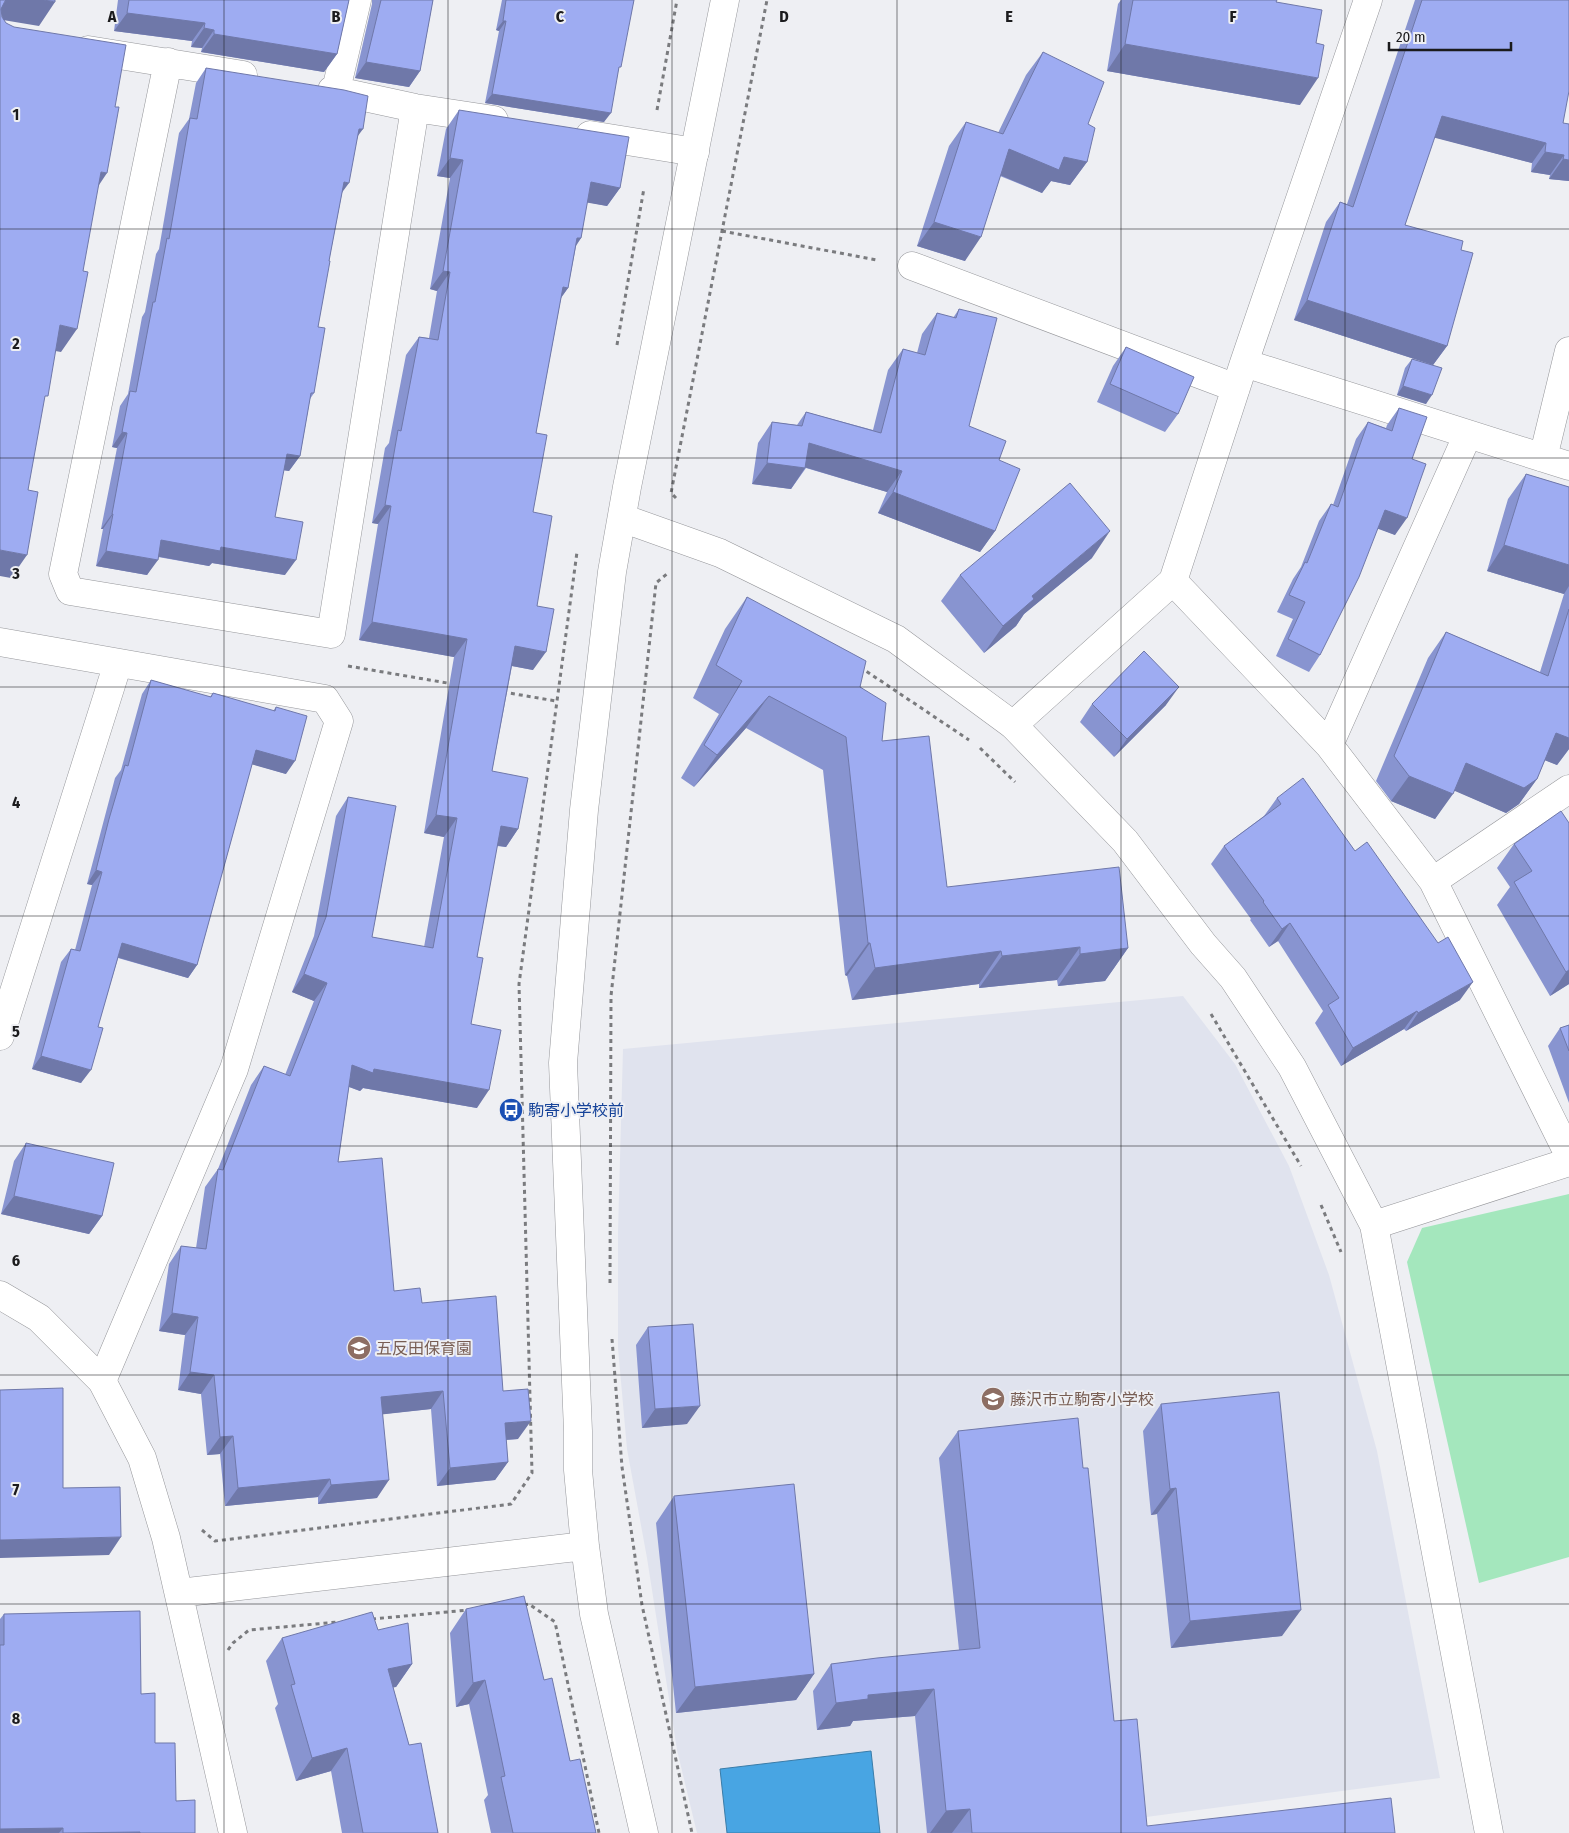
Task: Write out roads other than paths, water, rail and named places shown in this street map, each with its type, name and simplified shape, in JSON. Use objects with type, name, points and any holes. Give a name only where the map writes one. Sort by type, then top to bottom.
[{"type":"street","points":[[336,90],[357,0]]},
{"type":"street","points":[[644,1833],[594,1614],[585,1546],[578,1470],[563,1063],[584,810],[612,572],[725,0]]},
{"type":"street","points":[[1013,725],[1173,581],[1240,375],[1368,0]]},
{"type":"street","points":[[65,46],[270,80]]},
{"type":"street","points":[[168,62],[63,574],[70,591],[331,634],[415,108]]},
{"type":"street","points":[[308,86],[336,90],[415,108],[514,123]]},
{"type":"street","points":[[563,131],[695,152]]},
{"type":"street","points":[[912,266],[1240,375],[1468,434],[1569,466]]},
{"type":"street","points":[[1543,458],[1569,351]]},
{"type":"street","points":[[1329,744],[1468,434]]},
{"type":"street","points":[[622,518],[720,553],[896,640],[1013,725],[1125,841],[1203,944],[1233,978],[1292,1067],[1374,1226],[1489,1833]]},
{"type":"street","points":[[1173,581],[1329,744],[1433,881],[1569,1155]]},
{"type":"street","points":[[0,642],[326,699],[339,722],[234,1069],[102,1381]]},
{"type":"street","points":[[0,1036],[118,664]]},
{"type":"street","points":[[1433,881],[1569,789]]},
{"type":"street","points":[[1374,1226],[1569,1162]]},
{"type":"street","points":[[0,1295],[39,1318],[102,1381],[142,1458],[166,1538],[233,1833]]},
{"type":"street","points":[[178,1593],[585,1546]]},
{"type":"water","points":[[871,1751],[880,1833],[727,1833],[720,1769]]},
{"type":"place","name":"駒寄小学校前","points":[[511,1110]]},
{"type":"place","name":"五反田保育園","points":[[359,1348]]},
{"type":"place","name":"藤沢市立駒寄小学校","points":[[993,1399]]}]
